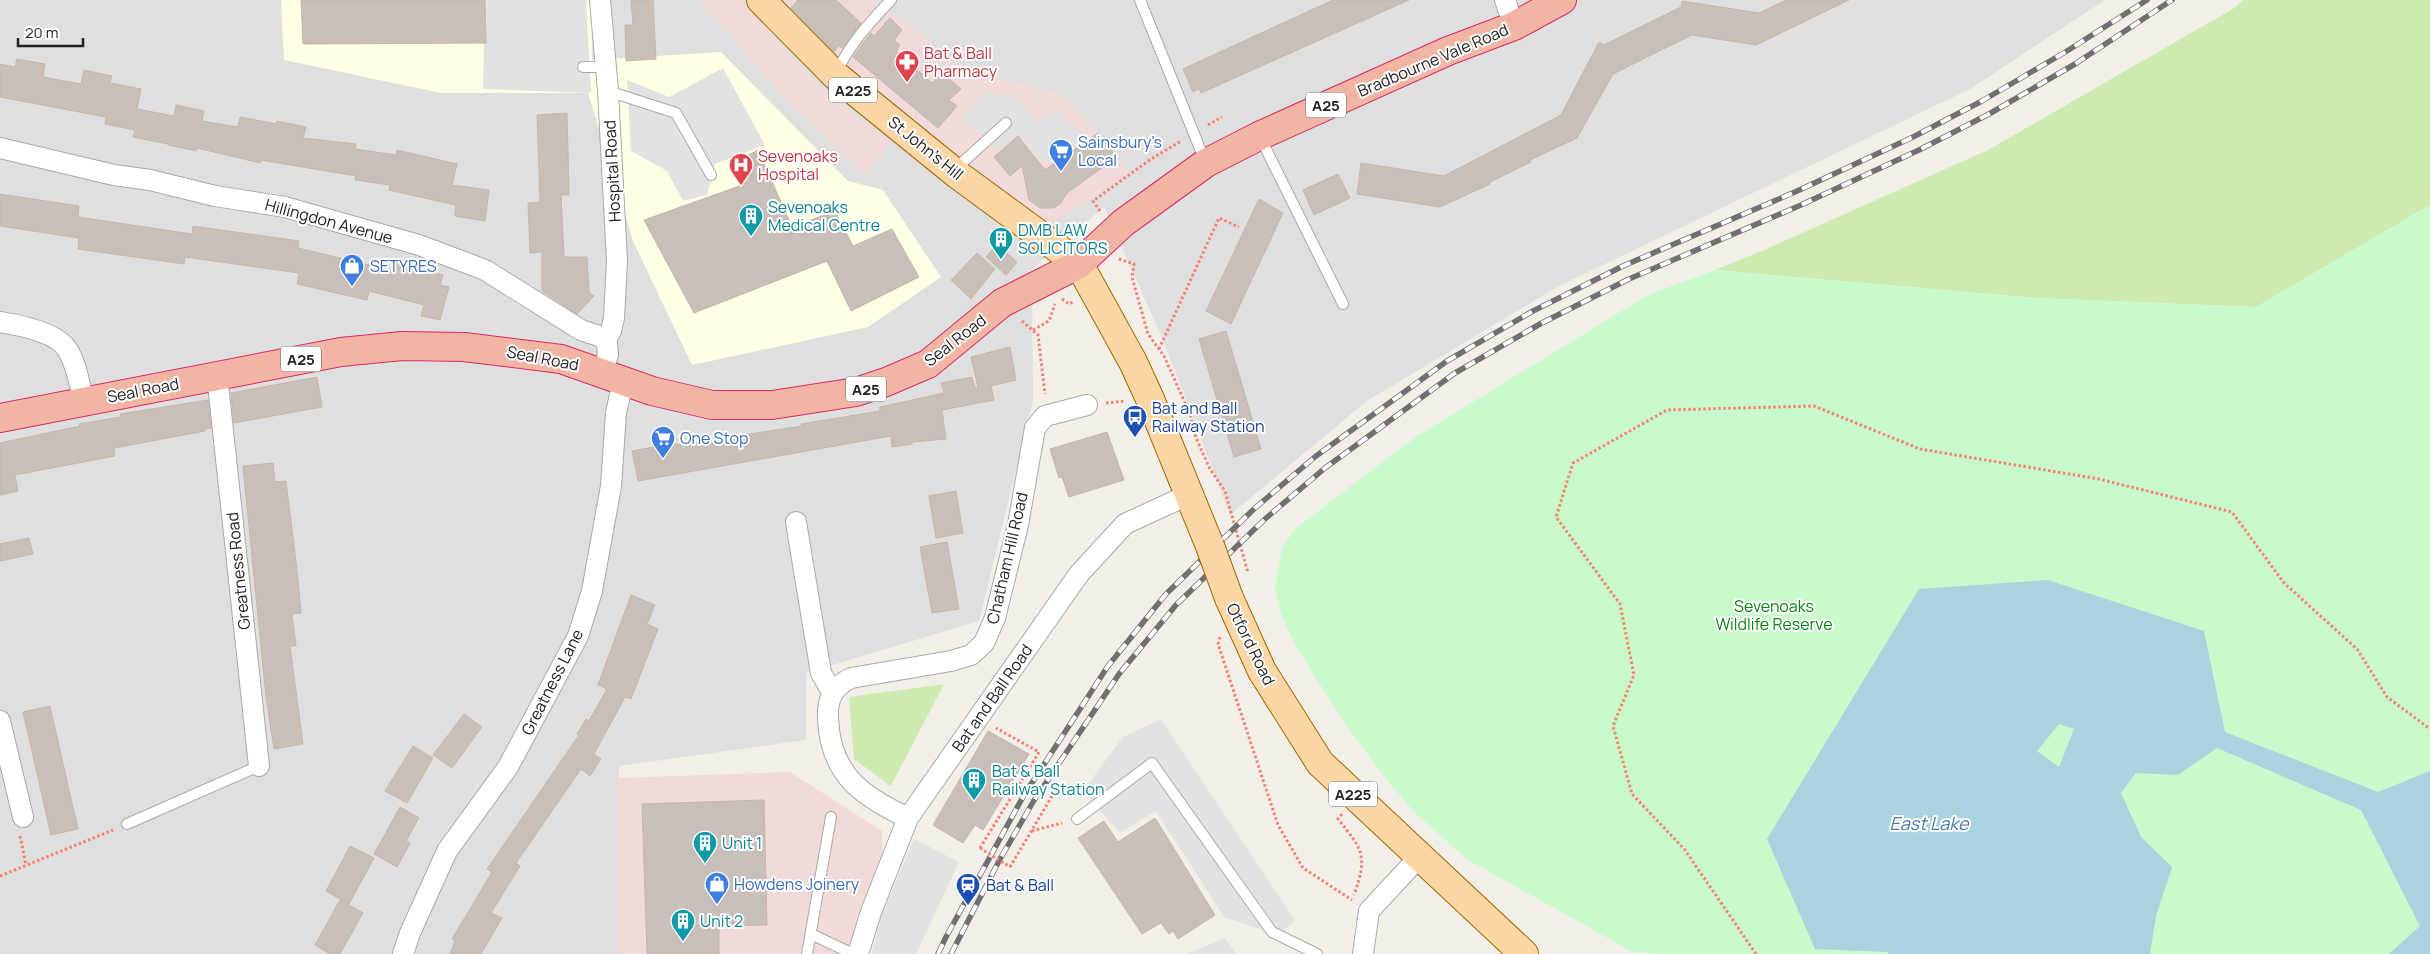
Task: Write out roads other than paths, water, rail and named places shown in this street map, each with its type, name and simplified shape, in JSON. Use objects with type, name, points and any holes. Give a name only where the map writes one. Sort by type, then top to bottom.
[{"type":"highway","name":"Bradbourne Vale Road","points":[[1079,264],[1123,223],[1206,163],[1259,136],[1448,51],[1514,26],[1562,0]]},
{"type":"highway","name":"Seal Road","points":[[0,418],[341,352],[376,348],[431,346],[491,349],[561,359],[676,399],[723,406],[772,405],[840,396],[879,385],[928,364],[1002,303],[1079,264]]},
{"type":"main road","name":"St John's Hill","points":[[761,0],[835,75],[953,171],[1079,264]]},
{"type":"main road","name":"Otford Road","points":[[1079,264],[1133,362],[1150,399],[1190,494],[1228,598],[1262,672],[1320,763],[1524,954]]},
{"type":"street","name":"Hospital Road","points":[[600,0],[608,91],[617,261],[614,318],[611,331],[605,340]]},
{"type":"street","points":[[1505,0],[1514,26]]},
{"type":"street","name":"Hillingdon Avenue","points":[[0,148],[114,175],[150,180],[215,196],[285,206],[419,245],[485,270],[581,330],[605,340]]},
{"type":"street","points":[[0,322],[16,324],[47,334],[67,348],[74,364],[84,401]]},
{"type":"street","points":[[605,340],[613,377]]},
{"type":"street","name":"Greatness Road","points":[[217,376],[258,766]]},
{"type":"street","name":"Greatness Lane","points":[[403,954],[410,933],[447,851],[508,767],[578,636],[592,591],[611,486],[616,413],[613,377]]},
{"type":"street","name":"Chatham Hill Road","points":[[832,692],[841,683],[854,677],[964,658],[984,643],[995,618],[1018,525],[1033,435],[1040,420],[1047,415],[1087,405]]},
{"type":"street","name":"Bat and Ball Road","points":[[858,954],[871,912],[908,818],[1079,574],[1125,524],[1190,494]]},
{"type":"street","points":[[796,522],[820,671],[832,692],[828,702],[828,724],[833,753],[838,765],[864,794],[885,808],[908,818]]},
{"type":"street","points":[[0,720],[23,817]]},
{"type":"street","points":[[1363,953],[1361,906],[1420,856]]},
{"type":"lane","points":[[835,75],[847,50],[865,26],[891,0]]},
{"type":"lane","points":[[1140,0],[1206,163]]},
{"type":"lane","points":[[584,67],[606,67]]},
{"type":"lane","points":[[608,91],[676,114],[711,175]]},
{"type":"lane","points":[[953,171],[1006,123]]},
{"type":"lane","points":[[1259,136],[1343,304]]},
{"type":"lane","points":[[1078,819],[1152,763],[1272,932],[1317,954]]},
{"type":"lane","points":[[127,824],[258,766]]},
{"type":"lane","points":[[807,954],[831,817]]},
{"type":"lane","points":[[811,934],[853,954]]},
{"type":"water","name":"East Lake","points":[[2048,580],[2204,631],[2225,732],[2378,792],[2430,771],[2430,954],[2389,954],[2420,926],[2361,810],[2217,748],[2178,775],[2136,773],[2121,793],[2141,837],[2172,867],[2156,916],[2150,954],[1889,954],[1887,952],[1815,949],[1767,839],[1919,589]],"holes":[[[2059,724],[2074,729],[2059,767],[2037,751]]]},
{"type":"railway","points":[[938,954],[1024,795],[1108,666],[1166,594],[1255,508],[1316,456],[1447,361],[1533,311],[1623,266],[1795,192],[1913,137],[1982,101],[2067,51],[2147,0]]},
{"type":"railway","points":[[951,954],[999,861],[1033,802],[1119,674],[1176,605],[1265,519],[1325,468],[1455,373],[1540,324],[1629,279],[1801,205],[1919,150],[1989,114],[2075,64],[2172,0]]},
{"type":"place","name":"Bat & Ball Pharmacy","points":[[907,83]]},
{"type":"place","name":"Sainsbury's Local","points":[[1061,172]]},
{"type":"place","name":"Sevenoaks Hospital","points":[[741,186]]},
{"type":"place","name":"Sevenoaks Medical Centre","points":[[751,237]]},
{"type":"place","name":"DMB LAW SOLICITORS","points":[[1001,260]]},
{"type":"place","name":"SETYRES","points":[[352,287]]},
{"type":"place","name":"Bat and Ball Railway Station","points":[[1135,438]]},
{"type":"place","name":"One Stop","points":[[663,459]]},
{"type":"place","name":"Bat & Ball Railway Station","points":[[974,801]]},
{"type":"place","name":"Unit 1","points":[[705,864]]},
{"type":"place","name":"Howdens Joinery","points":[[717,905]]},
{"type":"place","name":"Bat & Ball","points":[[968,906]]},
{"type":"place","name":"Unit 2","points":[[683,942]]},
{"type":"park label","name":"Sevenoaks Wildlife Reserve","points":[[1774,615]]}]
